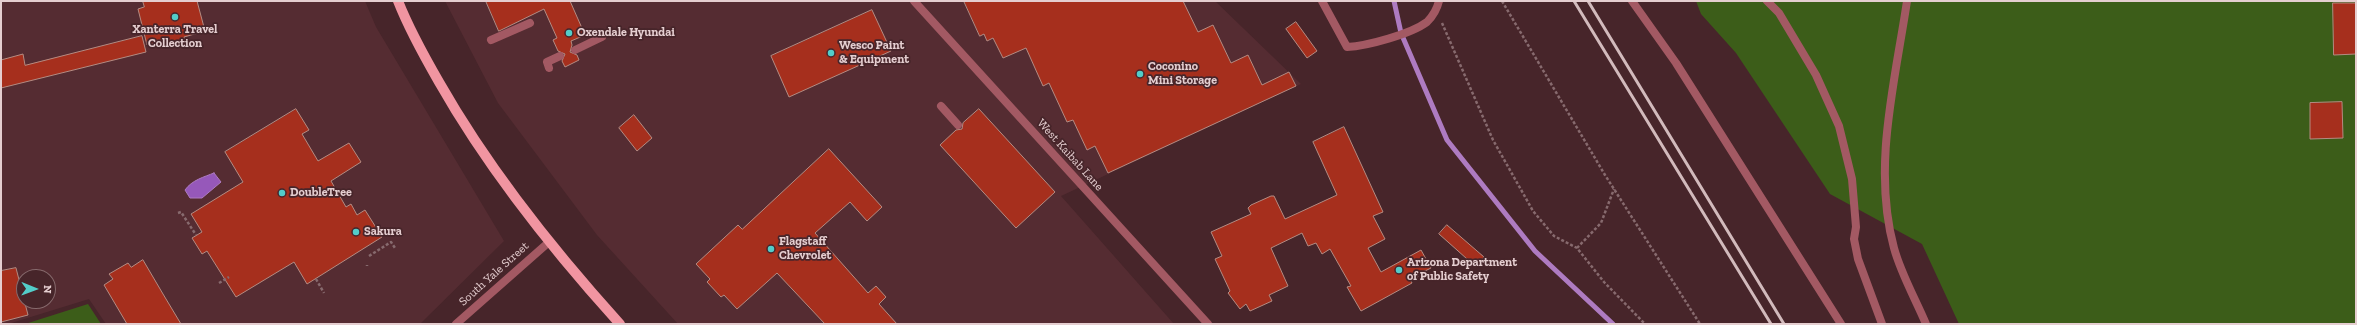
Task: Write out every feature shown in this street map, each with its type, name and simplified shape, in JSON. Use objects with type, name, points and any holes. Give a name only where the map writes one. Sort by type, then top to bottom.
[{"type":"main road","points":[[398,1],[421,50],[461,119],[504,184],[549,242],[620,324]]},
{"type":"street","name":"West Kaibab Lane","points":[[914,1],[1208,324]]},
{"type":"street","points":[[1322,1],[1348,47],[1363,46],[1410,30],[1426,22],[1436,10],[1440,1]]},
{"type":"street","points":[[1632,1],[1676,63],[1841,324]]},
{"type":"street","points":[[1767,1],[1779,13],[1816,75],[1838,126],[1852,179],[1856,227],[1854,239],[1858,258],[1882,324]]},
{"type":"street","points":[[1907,1],[1885,144],[1885,174],[1890,230],[1894,250],[1926,324]]},
{"type":"street","points":[[491,40],[530,24]]},
{"type":"street","points":[[574,50],[602,37]]},
{"type":"street","points":[[549,68],[547,62],[560,56]]},
{"type":"street","points":[[941,106],[958,125]]},
{"type":"street","name":"South Yale Street","points":[[456,324],[549,242]]},
{"type":"path","points":[[1502,1],[1614,189],[1700,324]]},
{"type":"path","points":[[1436,10],[1493,140],[1533,211],[1554,236],[1577,248],[1604,282],[1645,324]]},
{"type":"path","points":[[1577,248],[1601,223],[1614,189]]},
{"type":"path","points":[[178,213],[181,212],[196,235]]},
{"type":"path","points":[[369,256],[392,242],[395,248]]},
{"type":"path","points":[[219,283],[230,277]]},
{"type":"path","points":[[316,279],[324,293]]},
{"type":"shaded area","points":[[1,1],[365,1],[376,27],[504,241],[420,324],[106,324],[89,299],[8,324],[1,324]]},
{"type":"shaded area","points":[[445,1],[1215,1],[1301,84],[1061,196],[1174,324],[678,324],[597,235],[498,103]]},
{"type":"shaded area","points":[[214,173],[221,182],[202,198],[190,198],[185,190],[198,179]]},
{"type":"green space","points":[[1696,1],[2356,1],[2356,324],[1959,324],[1922,244],[1830,194],[1736,53],[1701,14]]},
{"type":"green space","points":[[88,304],[101,324],[25,324]]},
{"type":"building","points":[[143,1],[197,1],[205,31],[184,37],[184,40],[171,43],[170,40],[147,45],[138,9],[144,7]]},
{"type":"building","name":"Oxendale Hyundai","points":[[486,1],[570,1],[585,35],[571,41],[572,45],[570,52],[577,55],[579,60],[565,67],[562,61],[565,54],[558,51],[553,40],[557,38],[544,9],[499,31]]},
{"type":"building","points":[[964,1],[1183,1],[1198,32],[1213,25],[1231,63],[1248,55],[1262,85],[1289,72],[1296,86],[1108,173],[1095,146],[1087,150],[1073,120],[1067,122],[1049,83],[1043,86],[1026,48],[1003,58],[993,38],[987,41],[984,34],[980,36]]},
{"type":"building","points":[[2333,3],[2356,3],[2356,54],[2334,55]]},
{"type":"building","name":"Wesco Paint & Equipment","points":[[872,10],[891,51],[789,97],[771,56]]},
{"type":"building","points":[[1296,22],[1317,51],[1307,58],[1286,29]]},
{"type":"building","points":[[142,36],[146,52],[1,88],[1,60],[23,54],[25,65]]},
{"type":"building","points":[[2342,102],[2343,138],[2310,139],[2310,103]]},
{"type":"building","name":"DoubleTree","points":[[296,109],[309,130],[302,134],[318,161],[349,143],[361,162],[331,181],[346,207],[351,204],[357,215],[365,210],[382,237],[307,284],[294,262],[236,297],[207,251],[202,254],[192,238],[202,232],[191,214],[243,182],[225,152]]},
{"type":"building","points":[[979,109],[1055,192],[1016,228],[940,145],[956,130],[962,129],[963,123]]},
{"type":"building","points":[[634,115],[652,138],[637,151],[619,128]]},
{"type":"building","points":[[1344,127],[1383,212],[1373,216],[1385,239],[1368,248],[1381,272],[1421,250],[1431,268],[1417,275],[1418,277],[1411,281],[1412,283],[1361,311],[1347,287],[1351,286],[1330,249],[1322,254],[1316,243],[1308,246],[1302,233],[1271,248],[1288,286],[1269,295],[1272,301],[1250,311],[1246,304],[1240,309],[1228,293],[1230,291],[1215,259],[1222,256],[1211,232],[1251,214],[1248,208],[1251,205],[1271,196],[1274,196],[1285,219],[1337,195],[1313,142]]},
{"type":"building","name":"Flagstaff Chevrolet","points":[[829,149],[882,207],[867,221],[850,202],[815,233],[868,293],[876,286],[886,297],[879,304],[897,324],[825,324],[777,273],[737,309],[724,295],[721,297],[707,282],[710,279],[696,264],[738,225],[742,229]]},
{"type":"building","points":[[1447,225],[1484,257],[1476,267],[1439,234]]},
{"type":"building","points":[[143,260],[181,324],[127,324],[104,285],[113,279],[109,274],[128,263],[131,267]]},
{"type":"building","points":[[16,268],[16,309],[26,309],[28,315],[1,322],[1,271]]},
{"type":"waterway","points":[[1394,1],[1401,33],[1447,140],[1535,251],[1613,324]]},
{"type":"railway","points":[[1574,1],[1771,324]]},
{"type":"railway","points":[[1588,1],[1784,324]]},
{"type":"place","name":"Xanterra Travel Collection","points":[[175,17]]},
{"type":"place","name":"Oxendale Hyundai","points":[[569,33]]},
{"type":"place","name":"Wesco Paint & Equipment","points":[[831,53]]},
{"type":"place","name":"Coconino Mini Storage","points":[[1140,74]]},
{"type":"place","name":"DoubleTree","points":[[282,193]]},
{"type":"place","name":"Sakura","points":[[356,232]]},
{"type":"place","name":"Flagstaff Chevrolet","points":[[771,249]]},
{"type":"place","name":"Arizona Department of Public Safety","points":[[1399,270]]}]
